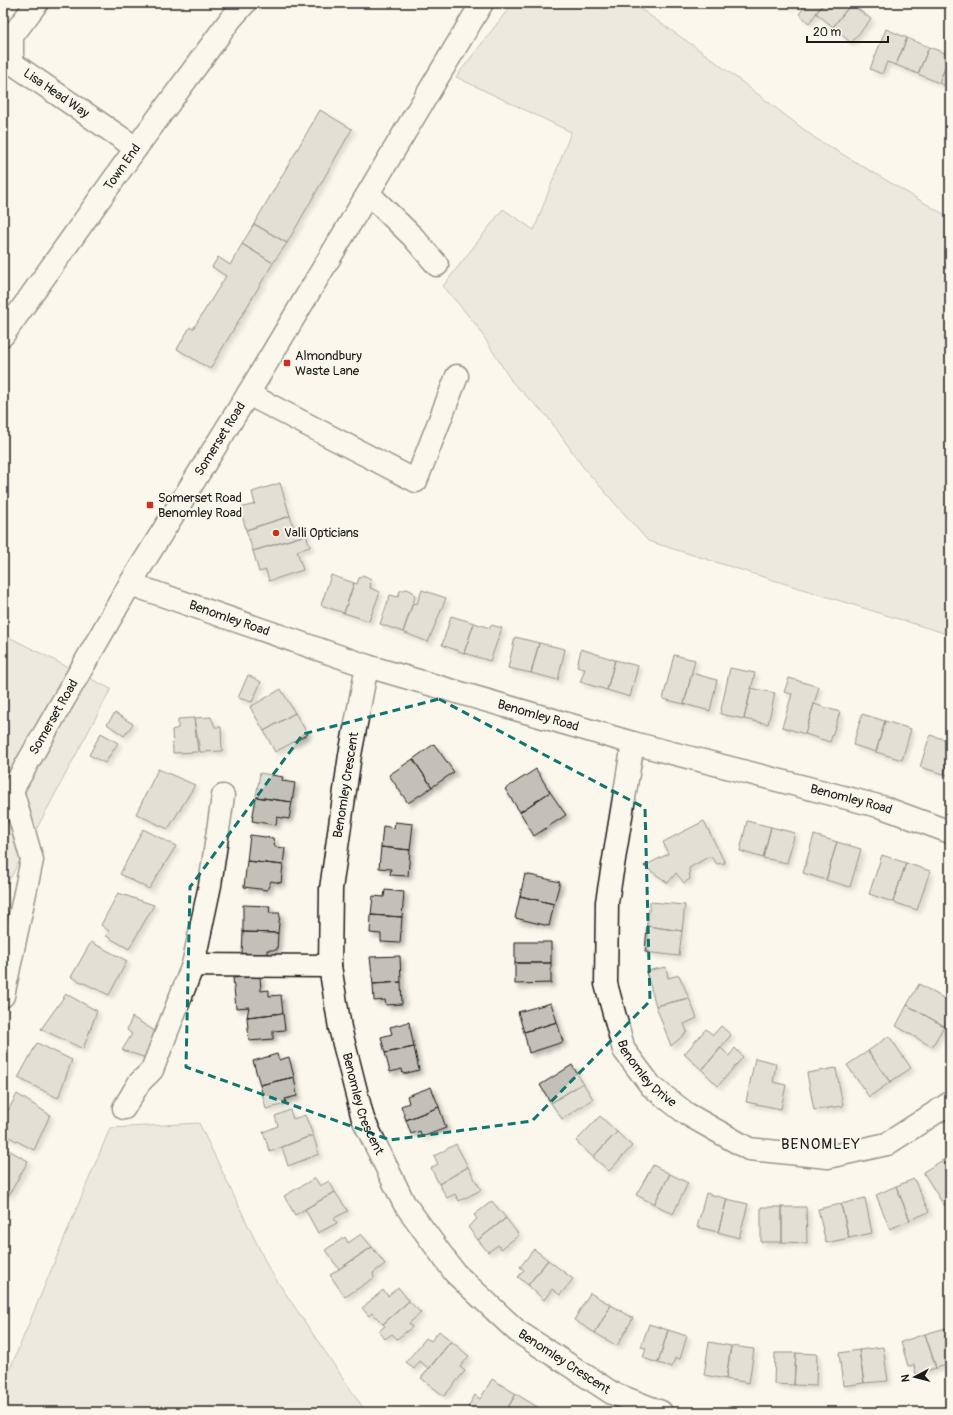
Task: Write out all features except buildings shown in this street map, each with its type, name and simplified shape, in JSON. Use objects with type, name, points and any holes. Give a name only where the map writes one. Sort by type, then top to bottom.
[{"type":"street","name":"Lisa Head Way","points":[[37,3],[12,36],[12,63],[136,148]]},
{"type":"street","name":"Town End","points":[[3,335],[136,148],[230,20],[245,3]]},
{"type":"street","name":"Somerset Road","points":[[3,810],[12,790],[130,584],[248,394],[482,3]]},
{"type":"street","points":[[369,194],[413,237],[437,265]]},
{"type":"street","points":[[248,394],[416,481],[457,376]]},
{"type":"street","name":"Benomley Road","points":[[130,584],[367,666],[632,743],[882,807],[950,832]]},
{"type":"street","name":"Benomley Crescent","points":[[367,666],[350,755],[331,889],[330,966],[340,1028],[363,1119],[404,1203],[455,1273],[517,1331],[612,1393],[661,1412]]},
{"type":"street","name":"Benomley Drive","points":[[632,743],[607,902],[606,984],[624,1050],[651,1086],[687,1114],[749,1149],[828,1157],[887,1144],[950,1103]]},
{"type":"street","points":[[3,996],[32,860],[12,790]]},
{"type":"street","points":[[124,1108],[139,1084],[152,1070],[193,965],[210,885],[222,796]]},
{"type":"street","points":[[193,965],[330,966]]},
{"type":"highlighted area","points":[[439,699],[645,808],[650,1001],[532,1121],[390,1140],[186,1067],[190,887],[303,734]]},
{"type":"shaded area","points":[[513,3],[632,3],[708,56],[815,138],[950,218],[950,635],[648,541],[583,467],[547,416],[512,382],[477,326],[443,286],[503,209],[534,230],[571,132],[456,77]]},
{"type":"shaded area","points":[[3,634],[111,689],[3,892]]},
{"type":"shaded area","points":[[199,1123],[269,1269],[366,1412],[3,1412],[3,1386],[110,1128]]},
{"type":"place","name":"Almondbury Waste Lane","points":[[287,363]]},
{"type":"place","name":"Somerset Road Benomley Road","points":[[150,505]]},
{"type":"place","name":"Valli Opticians","points":[[276,533]]},
{"type":"district","name":"BENOMLEY","points":[[821,1144]]}]
